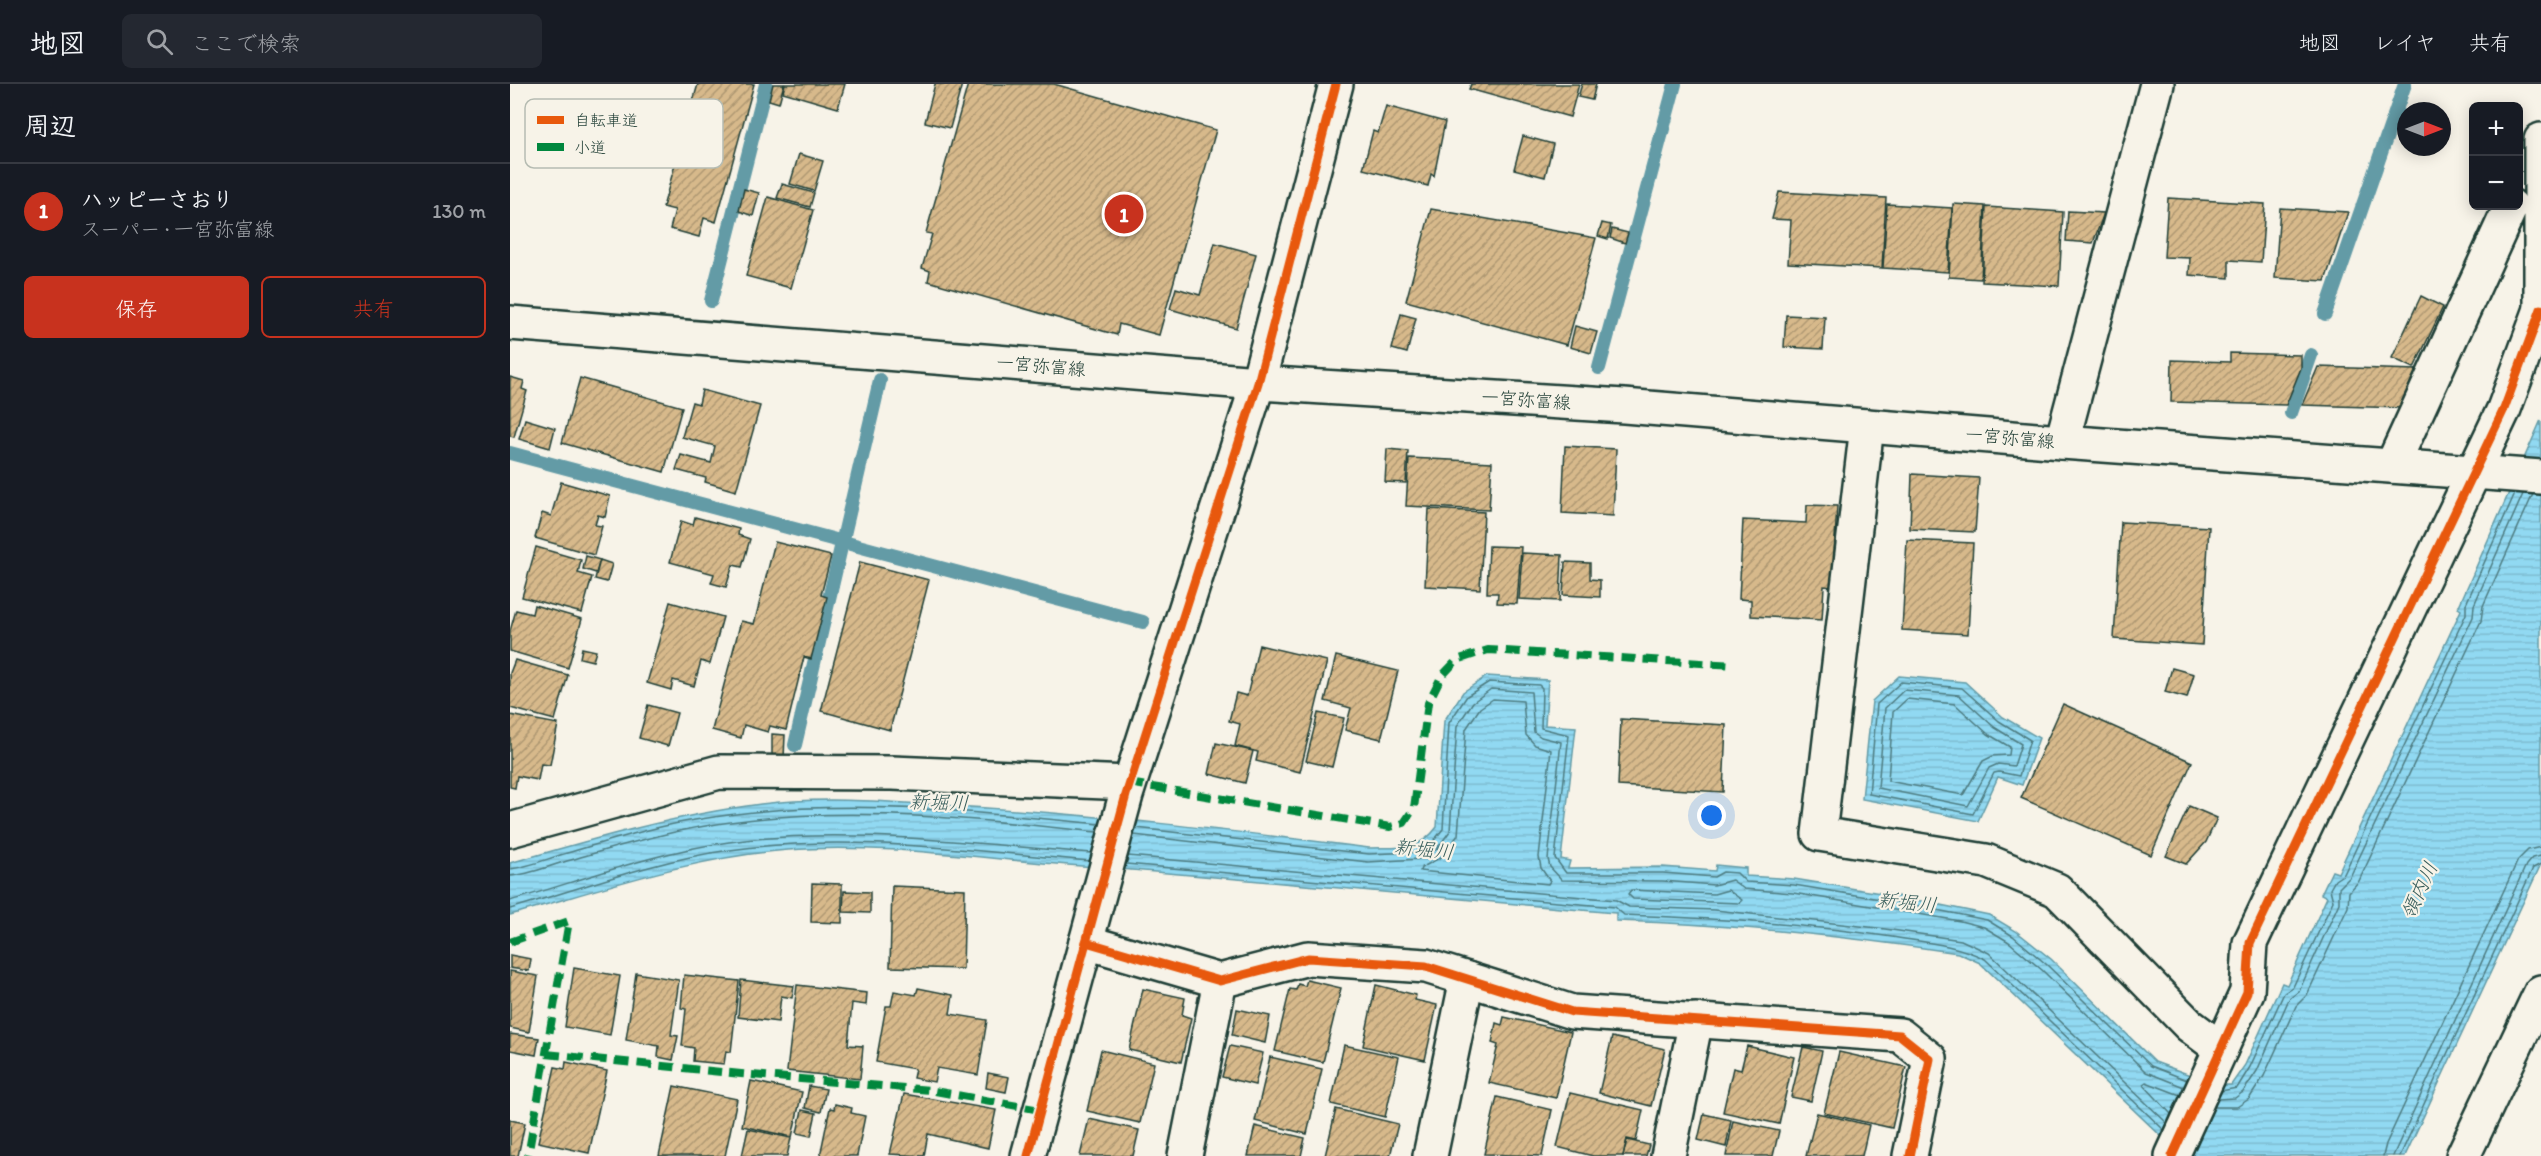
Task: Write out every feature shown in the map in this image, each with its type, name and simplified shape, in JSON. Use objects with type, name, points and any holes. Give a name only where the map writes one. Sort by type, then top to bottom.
[{"type":"street","points":[[1028,1156],[1128,789],[1257,383],[1336,84]]},
{"type":"street","points":[[2062,442],[2157,84]]},
{"type":"street","points":[[2523,178],[2541,140]]},
{"type":"street","points":[[2172,1156],[2247,992],[2250,944],[2479,472],[2541,309],[2541,140]]},
{"type":"street","points":[[2392,466],[2509,210]]},
{"type":"street","name":"一宮弥富線","points":[[510,324],[1257,383],[1624,406],[2062,442],[2541,477]]},
{"type":"street","points":[[1867,426],[1819,834],[1986,861],[2057,890],[2218,1055]]},
{"type":"street","points":[[510,830],[719,772],[892,773],[1128,789]]},
{"type":"street","points":[[1086,942],[1220,981],[1308,958],[1426,966],[1572,1012],[1900,1035],[1930,1059],[1910,1156]]},
{"type":"street","points":[[1430,1156],[1467,979]]},
{"type":"street","points":[[1185,1156],[1220,981]]},
{"type":"street","points":[[2463,1156],[2541,992]]},
{"type":"street","points":[[1668,1156],[1696,1020]]},
{"type":"water","points":[[2541,420],[2541,864],[2405,1156],[2167,1156],[2163,1138],[1980,963],[1958,953],[1873,941],[1745,928],[1616,921],[1616,913],[928,852],[858,848],[788,850],[717,859],[648,875],[510,915],[510,863],[697,814],[761,804],[809,800],[858,800],[1007,809],[1369,848],[1399,848],[1423,841],[1437,827],[1444,721],[1463,692],[1487,676],[1548,680],[1545,725],[1576,727],[1561,859],[1570,861],[1568,868],[1663,867],[1715,871],[1716,865],[1746,868],[1746,876],[1794,879],[1887,894],[1989,915],[2016,931],[2051,959],[2155,1062],[2217,1085],[2231,1085],[2245,1065],[2282,983],[2287,985],[2327,897],[2321,894],[2332,871],[2338,873],[2461,610],[2458,608]]},
{"type":"water","points":[[1899,676],[1965,682],[2003,717],[2039,738],[2022,785],[1998,777],[1978,821],[1862,799],[1872,701]]},
{"type":"building","points":[[698,84],[754,84],[716,222],[704,218],[699,237],[670,229],[675,210],[663,207],[674,168],[723,168],[723,99],[694,99]]},
{"type":"building","points":[[773,84],[784,84],[779,103],[769,100]]},
{"type":"building","points":[[785,84],[845,84],[838,108],[783,92]]},
{"type":"building","points":[[935,84],[962,84],[950,128],[925,122]]},
{"type":"building","points":[[968,84],[1054,84],[1216,130],[1159,335],[1119,324],[1117,335],[928,281],[930,271],[922,268],[932,234],[926,233]]},
{"type":"building","points":[[1471,84],[1579,84],[1570,117],[1469,89]]},
{"type":"building","points":[[1582,84],[1596,84],[1592,100],[1578,97]]},
{"type":"building","points":[[1386,106],[1445,122],[1434,176],[1431,174],[1428,186],[1363,169],[1373,131],[1378,133]]},
{"type":"building","points":[[1523,136],[1553,144],[1545,177],[1514,169]]},
{"type":"building","points":[[799,154],[823,161],[814,191],[790,184]]},
{"type":"building","points":[[782,184],[814,193],[810,207],[777,198]]},
{"type":"building","points":[[744,189],[759,193],[753,216],[739,211]]},
{"type":"building","points":[[1779,192],[1886,198],[1882,268],[1788,263],[1791,220],[1772,219]]},
{"type":"building","points":[[768,197],[813,210],[791,288],[746,276]]},
{"type":"building","points":[[2168,198],[2265,204],[2261,262],[2229,260],[2229,278],[2189,275],[2190,258],[2164,257]]},
{"type":"building","points":[[1887,204],[1952,208],[1948,272],[1883,268]]},
{"type":"building","points":[[1953,204],[1985,206],[1981,279],[1949,277]]},
{"type":"building","points":[[1986,207],[2063,212],[2059,286],[1982,282]]},
{"type":"building","points":[[2280,208],[2348,212],[2325,281],[2275,278]]},
{"type":"building","points":[[1431,209],[1596,238],[1567,345],[1406,301]]},
{"type":"building","points":[[2068,211],[2104,213],[2093,243],[2066,241]]},
{"type":"building","points":[[1602,223],[1611,225],[1608,239],[1598,236]]},
{"type":"building","points":[[1612,229],[1628,233],[1625,243],[1610,238]]},
{"type":"building","points":[[1215,243],[1256,254],[1236,328],[1170,309],[1176,288],[1200,295]]},
{"type":"building","points":[[2421,296],[2443,307],[2414,368],[2392,358]]},
{"type":"building","points":[[1401,314],[1416,318],[1407,353],[1392,349]]},
{"type":"building","points":[[1786,315],[1825,317],[1823,349],[1784,347]]},
{"type":"building","points":[[1575,326],[1597,332],[1591,353],[1570,347]]},
{"type":"building","points":[[2230,353],[2301,355],[2301,368],[2286,405],[2171,402],[2172,360],[2230,362]]},
{"type":"building","points":[[2318,367],[2417,370],[2403,408],[2302,405]]},
{"type":"building","points":[[510,377],[524,381],[522,389],[527,391],[514,437],[510,436]]},
{"type":"building","points":[[580,378],[682,407],[664,472],[562,443]]},
{"type":"building","points":[[702,390],[760,406],[736,491],[705,482],[706,478],[676,470],[681,455],[711,463],[715,446],[682,437],[692,402],[699,404]]},
{"type":"building","points":[[525,419],[555,428],[550,448],[519,439]]},
{"type":"building","points":[[1565,446],[1616,449],[1613,516],[1562,513]]},
{"type":"building","points":[[1387,449],[1408,451],[1406,483],[1385,482]]},
{"type":"building","points":[[1409,458],[1492,462],[1489,510],[1406,506]]},
{"type":"building","points":[[1912,474],[1979,478],[1975,532],[1910,529]]},
{"type":"building","points":[[561,482],[610,496],[605,517],[598,515],[595,525],[602,526],[594,555],[535,538],[542,513],[551,516]]},
{"type":"building","points":[[1807,505],[1837,506],[1832,587],[1824,586],[1822,620],[1751,616],[1751,600],[1739,599],[1743,520],[1806,523]]},
{"type":"building","points":[[1429,509],[1484,512],[1480,589],[1425,586]]},
{"type":"building","points":[[695,517],[739,529],[738,535],[750,539],[742,567],[733,565],[726,587],[711,583],[714,574],[670,562],[681,521],[693,525]]},
{"type":"building","points":[[2121,522],[2209,527],[2202,645],[2114,639]]},
{"type":"building","points":[[1907,540],[1973,543],[1968,634],[1902,630]]},
{"type":"building","points":[[775,542],[831,556],[821,595],[827,597],[811,659],[804,657],[786,730],[770,726],[768,732],[744,725],[741,738],[712,730],[741,621],[754,624]]},
{"type":"building","points":[[1489,546],[1521,547],[1517,604],[1497,603],[1498,593],[1487,593]]},
{"type":"building","points":[[536,547],[581,560],[578,573],[592,577],[582,613],[522,597]]},
{"type":"building","points":[[1522,553],[1562,555],[1560,601],[1519,599]]},
{"type":"building","points":[[586,556],[600,560],[596,573],[583,569]]},
{"type":"building","points":[[600,560],[612,564],[607,582],[595,579]]},
{"type":"building","points":[[860,562],[929,580],[890,730],[821,711]]},
{"type":"building","points":[[1565,562],[1590,563],[1590,579],[1600,580],[1600,597],[1563,595]]},
{"type":"building","points":[[670,602],[723,617],[710,664],[701,661],[694,686],[673,680],[671,690],[647,683]]},
{"type":"building","points":[[534,605],[582,619],[568,668],[510,651],[510,631],[516,610],[532,614]]},
{"type":"building","points":[[1259,645],[1327,661],[1300,772],[1256,761],[1258,752],[1235,746],[1240,724],[1229,721],[1236,693],[1247,696]]},
{"type":"building","points":[[582,648],[596,651],[593,661],[580,658]]},
{"type":"building","points":[[1336,656],[1398,671],[1381,739],[1345,730],[1351,708],[1325,701]]},
{"type":"building","points":[[515,660],[568,675],[555,720],[510,708],[510,673]]},
{"type":"building","points":[[2172,668],[2194,674],[2187,698],[2165,692]]},
{"type":"building","points":[[2063,704],[2192,762],[2151,855],[2021,798]]},
{"type":"building","points":[[648,705],[677,713],[668,746],[639,738]]},
{"type":"building","points":[[1318,713],[1344,718],[1332,767],[1306,761]]},
{"type":"building","points":[[510,715],[558,724],[550,765],[541,764],[538,780],[517,776],[515,788],[510,787]]},
{"type":"building","points":[[1621,719],[1726,725],[1723,792],[1618,786]]},
{"type":"building","points":[[772,734],[785,735],[784,758],[772,758]]},
{"type":"building","points":[[1216,743],[1253,751],[1245,783],[1209,774]]},
{"type":"building","points":[[2189,806],[2217,818],[2206,842],[2186,864],[2166,856]]},
{"type":"building","points":[[812,883],[842,884],[842,923],[811,922]]},
{"type":"building","points":[[892,886],[965,889],[963,969],[890,967]]},
{"type":"building","points":[[844,891],[870,892],[870,913],[843,912]]},
{"type":"building","points":[[510,955],[531,959],[529,971],[510,968]]},
{"type":"building","points":[[574,968],[620,976],[610,1035],[565,1027]]},
{"type":"building","points":[[510,971],[538,976],[529,1032],[510,1028]]},
{"type":"building","points":[[636,973],[679,980],[671,1035],[678,1036],[673,1060],[658,1057],[659,1046],[626,1040]]},
{"type":"building","points":[[684,975],[739,981],[731,1052],[726,1051],[724,1064],[693,1061],[694,1048],[682,1046],[686,1009],[681,1008]]},
{"type":"building","points":[[741,980],[794,986],[792,998],[781,996],[778,1022],[738,1017]]},
{"type":"building","points":[[1307,980],[1341,988],[1323,1062],[1275,1051],[1290,989],[1296,990],[1298,984],[1305,986]]},
{"type":"building","points":[[797,985],[867,993],[866,1005],[852,1003],[848,1045],[863,1046],[860,1079],[787,1071]]},
{"type":"building","points":[[1376,985],[1416,995],[1415,1000],[1437,1005],[1425,1060],[1363,1046]]},
{"type":"building","points":[[918,988],[953,995],[950,1014],[987,1020],[978,1075],[937,1068],[934,1082],[913,1078],[915,1069],[876,1062],[886,1006],[891,1006],[894,991],[916,995]]},
{"type":"building","points":[[1143,989],[1185,998],[1182,1015],[1191,1018],[1181,1062],[1129,1050]]},
{"type":"building","points":[[1237,1009],[1270,1016],[1265,1043],[1232,1035]]},
{"type":"building","points":[[1504,1017],[1571,1032],[1556,1098],[1489,1083],[1498,1045],[1492,1043],[1496,1023],[1502,1025]]},
{"type":"building","points":[[510,1034],[539,1038],[536,1055],[510,1050]]},
{"type":"building","points":[[1612,1037],[1665,1049],[1651,1106],[1599,1093]]},
{"type":"building","points":[[1344,1045],[1399,1057],[1385,1117],[1331,1104]]},
{"type":"building","points":[[1230,1046],[1263,1053],[1255,1085],[1222,1077]]},
{"type":"building","points":[[1747,1046],[1794,1057],[1779,1124],[1723,1112],[1733,1068],[1741,1070]]},
{"type":"building","points":[[1803,1047],[1822,1051],[1811,1101],[1791,1097]]},
{"type":"building","points":[[1101,1050],[1154,1063],[1140,1123],[1087,1111]]},
{"type":"building","points":[[1839,1052],[1906,1067],[1892,1128],[1824,1113]]},
{"type":"building","points":[[1270,1057],[1322,1069],[1307,1134],[1255,1121]]},
{"type":"building","points":[[566,1062],[607,1071],[589,1153],[538,1142],[555,1067],[565,1069]]},
{"type":"building","points":[[988,1073],[1009,1077],[1006,1092],[986,1088]]},
{"type":"building","points":[[751,1081],[802,1092],[792,1137],[742,1126]]},
{"type":"building","points":[[674,1086],[737,1099],[725,1156],[659,1156]]},
{"type":"building","points":[[809,1086],[826,1089],[821,1112],[805,1108]]},
{"type":"building","points":[[1570,1093],[1643,1110],[1636,1141],[1627,1139],[1623,1156],[1593,1156],[1557,1147]]},
{"type":"building","points":[[904,1094],[996,1110],[988,1148],[928,1134],[924,1156],[890,1154]]},
{"type":"building","points":[[1497,1097],[1552,1110],[1542,1156],[1484,1154]]},
{"type":"building","points":[[835,1104],[852,1108],[851,1113],[865,1116],[857,1156],[820,1156],[830,1108],[834,1109]]},
{"type":"building","points":[[1336,1109],[1398,1124],[1390,1156],[1325,1156]]},
{"type":"building","points":[[802,1110],[816,1113],[811,1136],[797,1133]]},
{"type":"building","points":[[1817,1113],[1869,1125],[1862,1156],[1806,1156]]},
{"type":"building","points":[[1704,1114],[1731,1120],[1726,1147],[1698,1140]]},
{"type":"building","points":[[1089,1119],[1139,1130],[1133,1156],[1080,1156]]},
{"type":"building","points":[[510,1120],[525,1123],[518,1156],[510,1156]]},
{"type":"building","points":[[1733,1121],[1779,1131],[1773,1156],[1726,1156]]},
{"type":"building","points":[[1255,1126],[1305,1138],[1301,1156],[1248,1156]]},
{"type":"building","points":[[748,1129],[791,1138],[787,1156],[742,1156]]},
{"type":"building","points":[[1627,1140],[1649,1145],[1646,1156],[1623,1156]]},
{"type":"waterway","points":[[711,301],[766,84]]},
{"type":"waterway","points":[[1599,368],[1675,84]]},
{"type":"waterway","points":[[2325,314],[2405,84]]},
{"type":"waterway","points":[[2291,413],[2311,355]]},
{"type":"waterway","points":[[795,745],[880,380]]},
{"type":"waterway","points":[[510,453],[1143,622]]},
{"type":"marked path","points":[[1129,783],[1390,827],[1404,823],[1414,808],[1428,703],[1441,677],[1457,660],[1488,650],[1734,665]]},
{"type":"marked path","points":[[510,942],[569,921],[528,1156]]},
{"type":"marked path","points":[[546,1054],[929,1090],[1040,1110]]},
{"type":"cycle path","points":[[1028,1156],[1126,795],[1258,383],[1336,84]]},
{"type":"cycle path","points":[[2172,1156],[2247,992],[2250,943],[2504,409],[2541,309]]},
{"type":"cycle path","points":[[1086,942],[1220,981],[1308,958],[1426,966],[1572,1012],[1900,1035],[1930,1059],[1910,1156]]},
{"type":"place","name":"ハッピーさおり","points":[[1124,214]]},
{"type":"water label","name":"新堀川","points":[[939,802]]},
{"type":"water label","name":"新堀川","points":[[1424,849]]},
{"type":"water label","name":"領内川","points":[[2419,890]]},
{"type":"water label","name":"新堀川","points":[[1907,902]]}]
